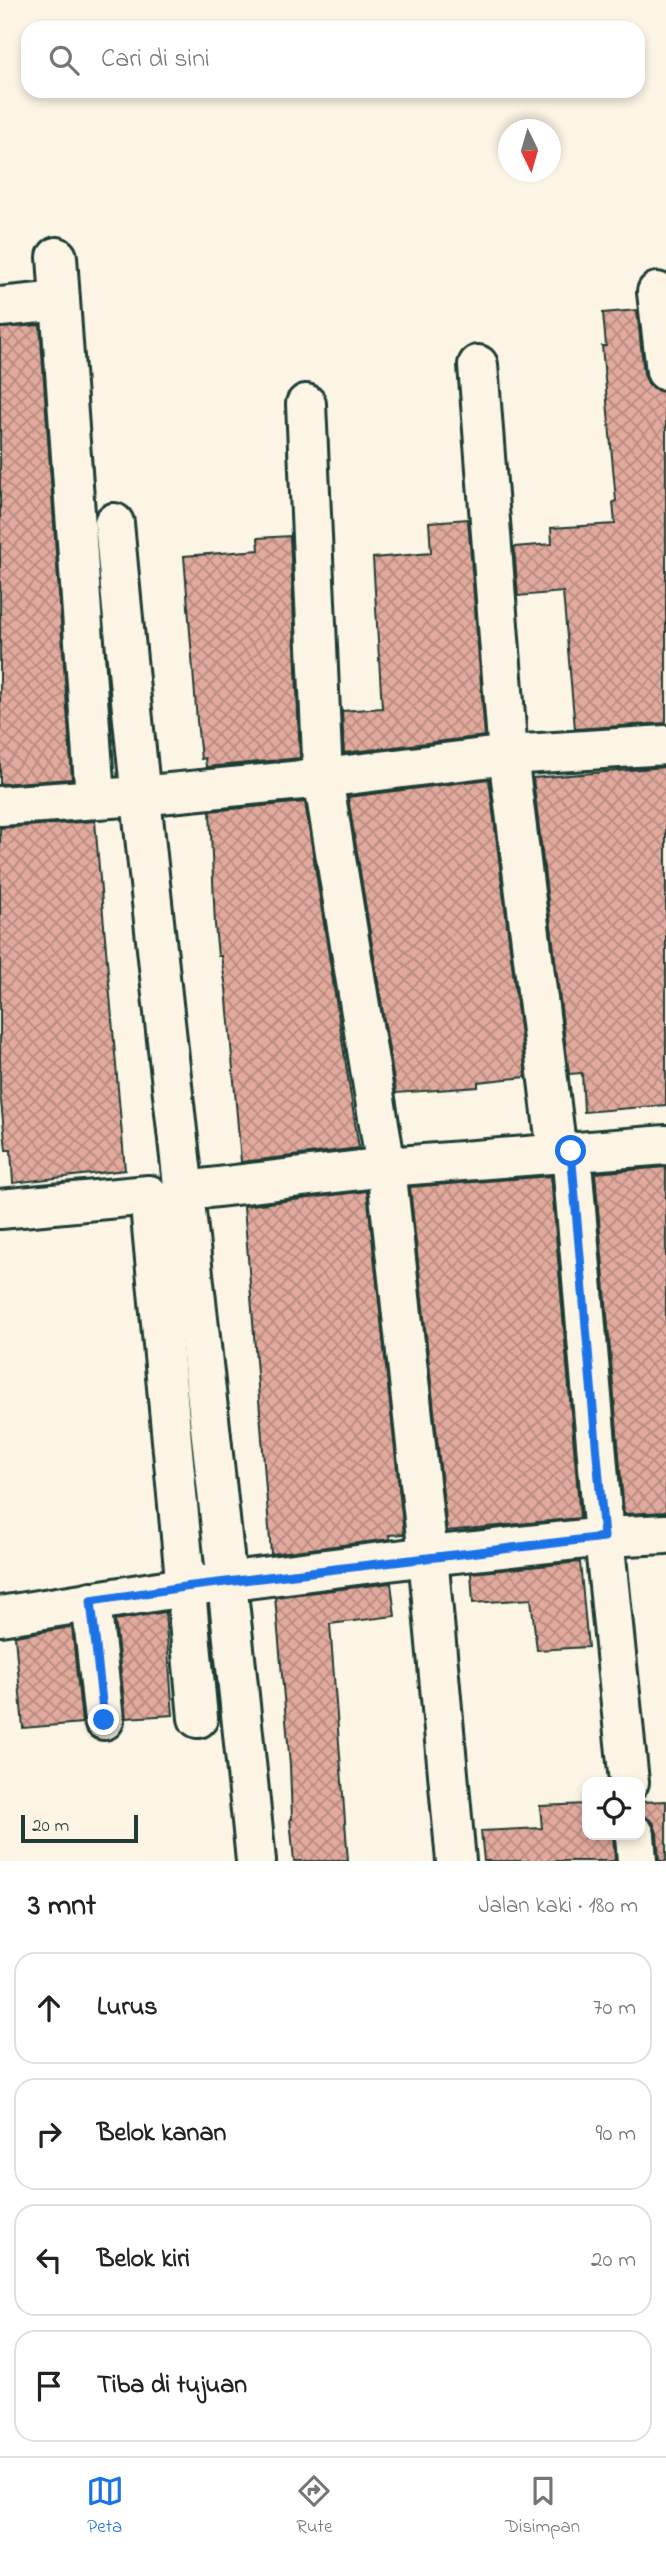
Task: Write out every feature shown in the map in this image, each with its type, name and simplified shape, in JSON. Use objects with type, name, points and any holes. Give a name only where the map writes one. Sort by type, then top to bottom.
[{"type":"street","points":[[57,257],[95,798]]},
{"type":"street","points":[[657,292],[666,371]]},
{"type":"street","points":[[0,307],[60,301]]},
{"type":"street","points":[[478,365],[508,755],[564,1152],[628,1777]]},
{"type":"street","points":[[306,404],[323,778],[386,1167],[428,1556],[456,1861]]},
{"type":"street","points":[[114,523],[139,796],[229,1584],[256,1861]]},
{"type":"street","points":[[0,806],[323,778],[508,755],[666,745]]},
{"type":"street","points":[[184,1191],[386,1167],[666,1145]]},
{"type":"street","points":[[0,1209],[149,1195],[198,1718]]},
{"type":"street","points":[[0,1616],[184,1587],[229,1584],[428,1556],[604,1537],[666,1534]]},
{"type":"street","points":[[91,1601],[104,1720]]},
{"type":"street","points":[[635,1840],[637,1861]]},
{"type":"building","points":[[637,310],[644,374],[649,385],[664,392],[666,420],[666,723],[575,729],[563,592],[518,596],[514,547],[552,544],[551,528],[615,524],[613,502],[616,501],[602,346],[606,346],[603,313]]},
{"type":"building","points":[[40,325],[72,779],[0,784],[0,328]]},
{"type":"building","points":[[468,519],[485,736],[344,753],[342,711],[382,708],[373,558],[431,553],[429,522]]},
{"type":"building","points":[[290,536],[300,758],[206,767],[205,758],[201,759],[197,721],[184,556],[259,550],[258,538]]},
{"type":"building","points":[[666,767],[666,1105],[584,1112],[582,1073],[569,1074],[533,778]]},
{"type":"building","points":[[489,779],[526,1077],[478,1082],[478,1087],[396,1093],[348,797]]},
{"type":"building","points":[[305,802],[359,1148],[241,1162],[226,988],[221,956],[218,956],[215,925],[210,811]]},
{"type":"building","points":[[95,821],[125,1170],[13,1183],[11,1150],[6,1150],[0,1092],[0,828]]},
{"type":"building","points":[[666,1167],[666,1512],[624,1514],[595,1173]]},
{"type":"building","points":[[551,1176],[580,1518],[447,1531],[410,1187]]},
{"type":"building","points":[[367,1191],[404,1534],[389,1535],[390,1539],[271,1554],[244,1206]]},
{"type":"building","points":[[580,1562],[588,1647],[537,1650],[531,1599],[473,1603],[471,1573]]},
{"type":"building","points":[[391,1583],[395,1616],[330,1624],[348,1861],[294,1861],[290,1819],[290,1765],[275,1597]]},
{"type":"building","points":[[165,1612],[173,1715],[126,1718],[115,1620]]},
{"type":"building","points":[[72,1627],[82,1723],[23,1728],[15,1636]]},
{"type":"building","points":[[666,1801],[666,1861],[659,1861],[657,1833],[653,1822],[645,1817],[645,1802]]},
{"type":"building","points":[[582,1804],[582,1840],[613,1840],[615,1861],[484,1861],[481,1831],[542,1828],[540,1806]]},
{"type":"route","points":[[104,1720],[91,1601],[428,1556],[604,1537],[571,1151]]}]
